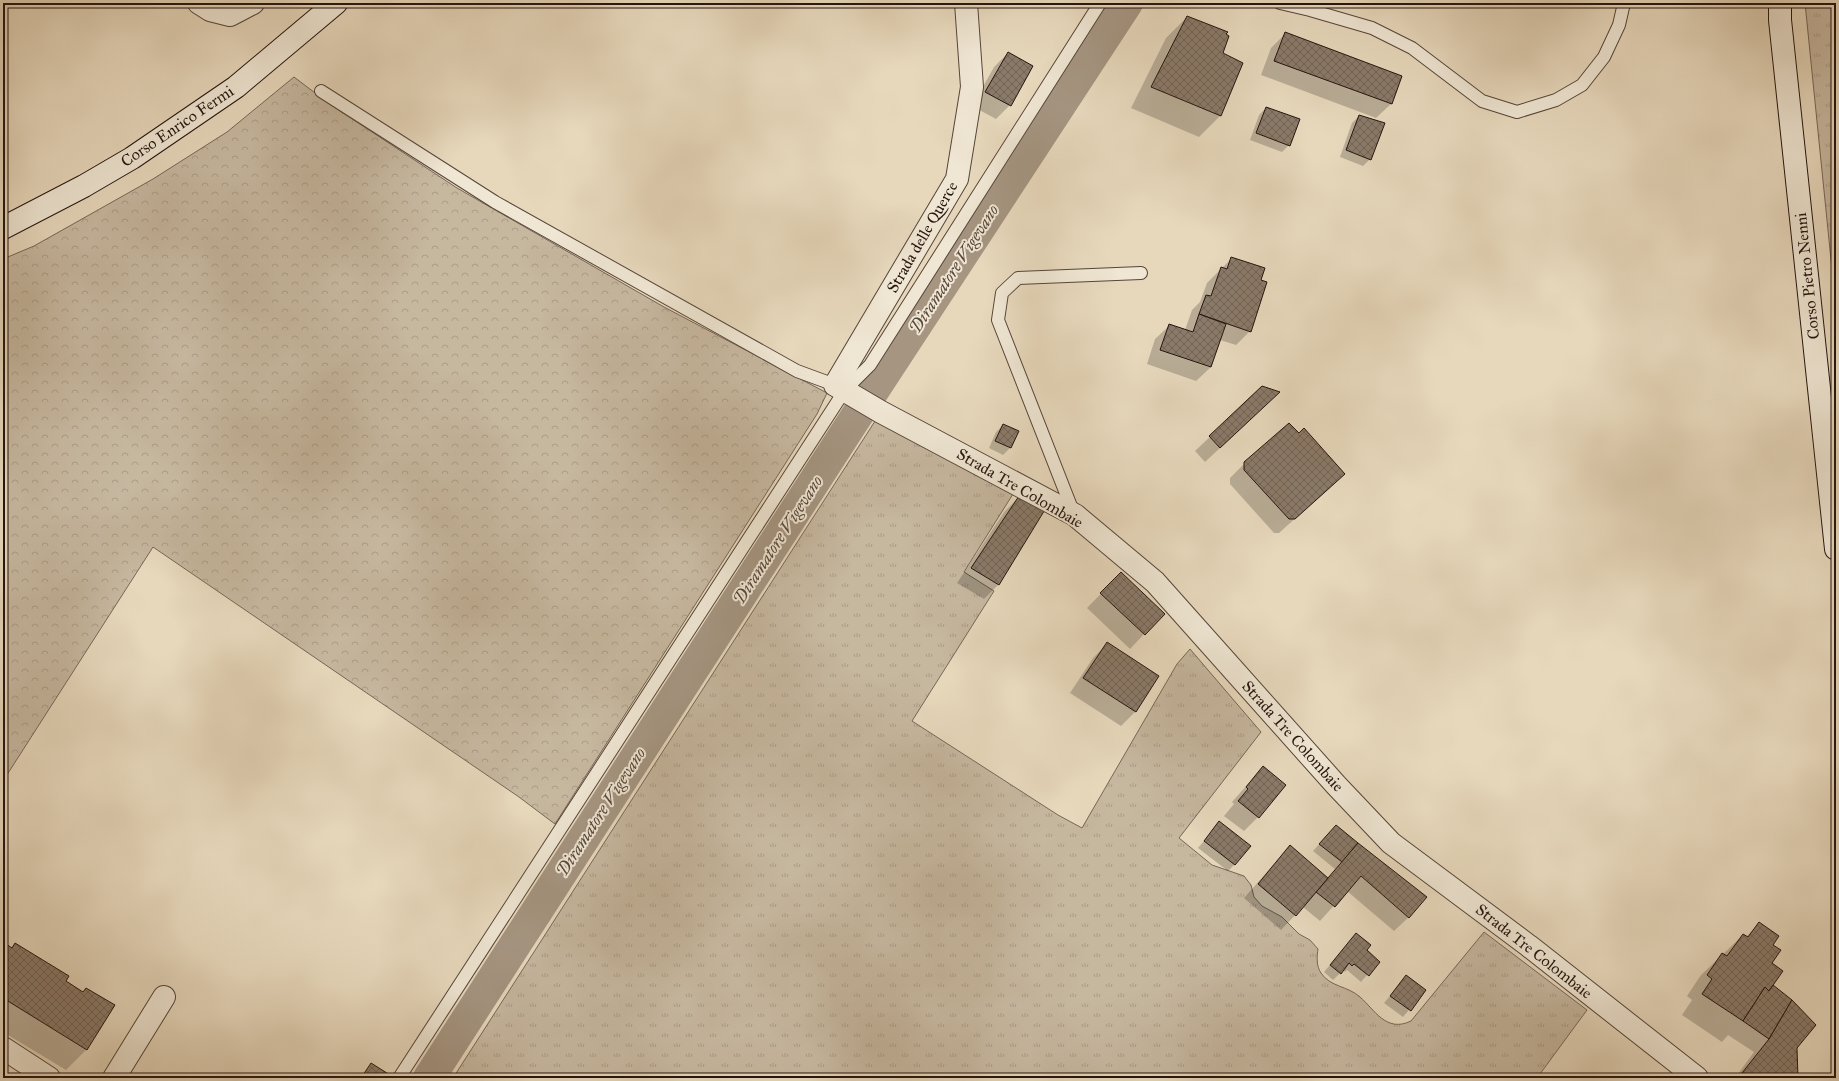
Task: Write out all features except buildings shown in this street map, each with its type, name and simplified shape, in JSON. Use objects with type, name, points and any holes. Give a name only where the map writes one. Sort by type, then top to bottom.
[{"type":"street","points":[[199,3],[210,10],[230,15],[253,3]]},
{"type":"street","name":"Corso Enrico Fermi","points":[[3,228],[84,186],[132,158],[236,87],[336,3]]},
{"type":"street","name":"Strada delle Querce","points":[[844,390],[957,179],[972,87],[966,3]]},
{"type":"street","name":"Corso Pietro Nenni","points":[[1780,3],[1780,20],[1836,549]]},
{"type":"street","name":"Strada Tre Colombaie","points":[[844,390],[881,412],[1074,515],[1155,582],[1336,785],[1391,843],[1529,946],[1697,1078]]},
{"type":"street","points":[[114,1078],[164,997]]},
{"type":"street","points":[[3,1048],[49,1078]]},
{"type":"lane","points":[[400,1078],[844,390],[870,365],[1100,3]]},
{"type":"lane","points":[[1280,3],[1372,28],[1412,48],[1482,101],[1517,112],[1556,100],[1582,85],[1604,57],[1619,25],[1624,3]]},
{"type":"lane","points":[[321,91],[495,202],[797,371],[844,390]]},
{"type":"lane","points":[[1074,515],[998,320],[1002,293],[1018,278],[1141,273]]},
{"type":"green space","points":[[1805,3],[1836,3],[1836,309]]},
{"type":"green space","points":[[294,77],[331,105],[457,188],[664,307],[827,393],[817,414],[555,824],[519,797],[153,547],[3,781],[3,259],[34,246],[153,179],[227,132]]},
{"type":"green space","points":[[877,418],[1013,494],[964,572],[994,591],[912,721],[1058,815],[1082,828],[1177,664],[1190,649],[1261,732],[1179,838],[1212,865],[1244,876],[1251,885],[1254,897],[1262,906],[1282,917],[1299,934],[1310,940],[1318,949],[1318,967],[1325,978],[1334,984],[1355,993],[1388,1022],[1402,1024],[1411,1021],[1484,932],[1587,1010],[1537,1078],[453,1078]]},
{"type":"waterway","name":"Diramatore Vigevano","points":[[429,1078],[854,420],[1127,3]]}]
